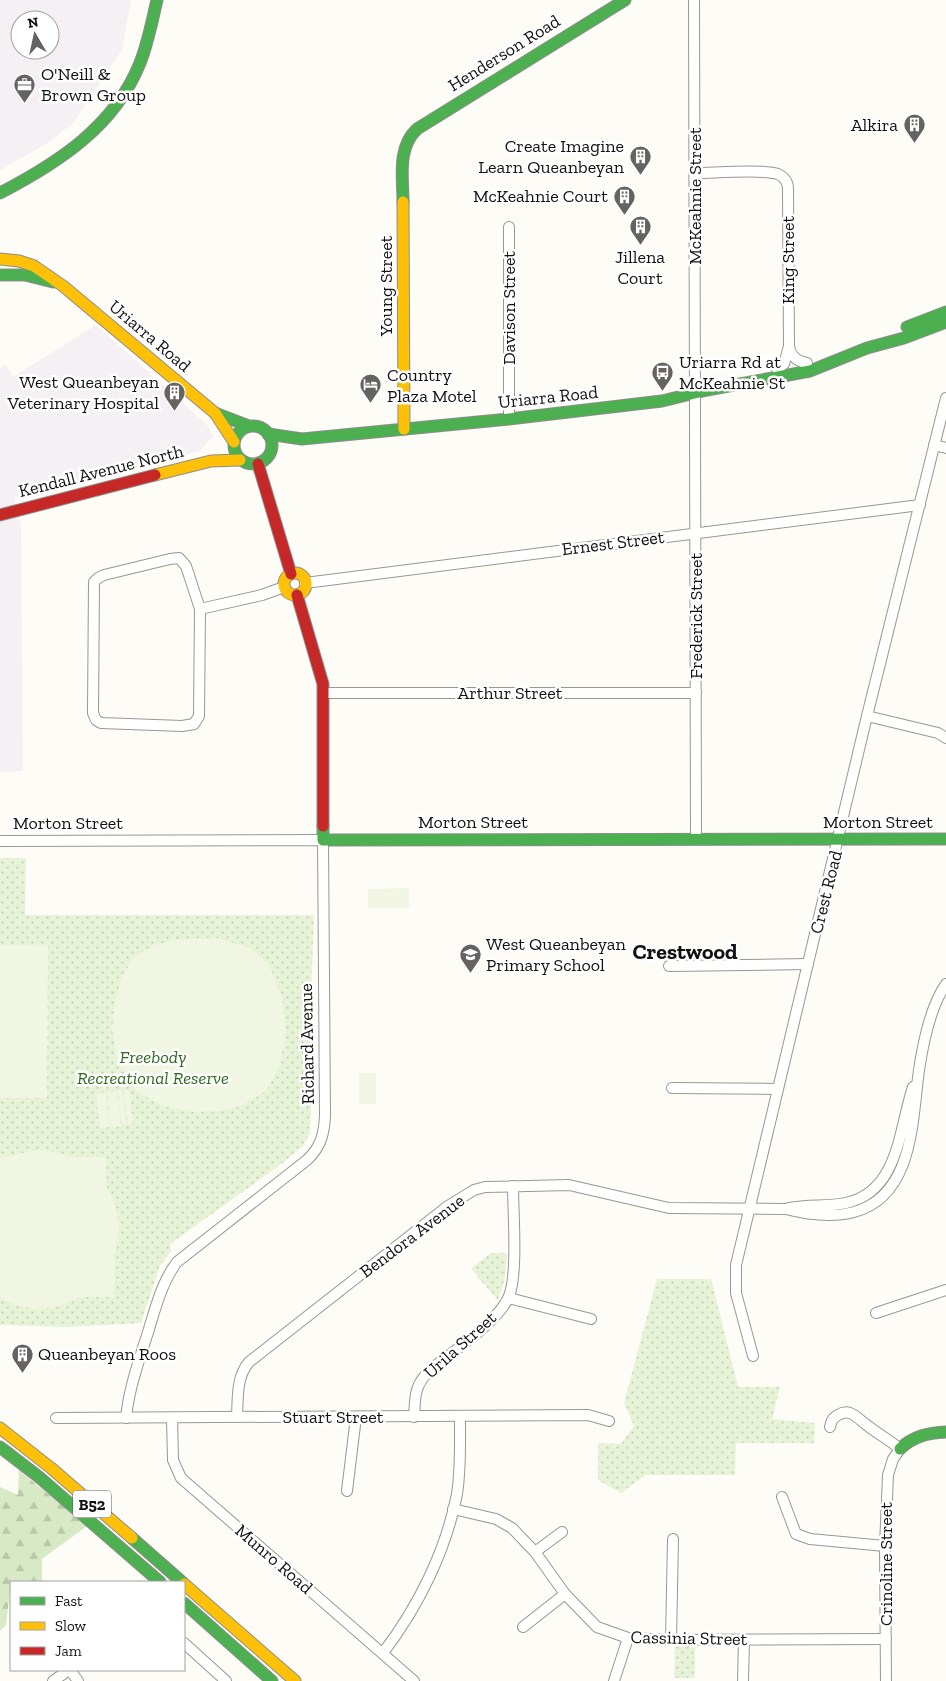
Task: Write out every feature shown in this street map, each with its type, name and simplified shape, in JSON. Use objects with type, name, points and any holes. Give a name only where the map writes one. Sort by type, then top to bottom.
[{"type":"main road","points":[[0,195],[51,166],[77,147],[105,120],[126,91],[139,64],[157,0]]},
{"type":"main road","name":"Henderson Road","points":[[406,142],[414,131],[426,122],[625,0]]},
{"type":"main road","name":"Young Street","points":[[404,429],[403,156],[406,142]]},
{"type":"main road","name":"Uriarra Road","points":[[0,259],[31,264],[41,269],[67,289],[215,413],[234,443]]},
{"type":"main road","points":[[0,269],[37,278],[67,289]]},
{"type":"main road","points":[[0,275],[37,278]]},
{"type":"main road","name":"Uriarra Road","points":[[867,348],[907,327],[946,312]]},
{"type":"main road","name":"Uriarra Road","points":[[268,434],[302,439],[644,404],[701,391],[810,371],[867,348],[946,322]]},
{"type":"main road","name":"Uriarra Road","points":[[701,391],[739,378],[840,358]]},
{"type":"main road","name":"Uriarra Road","points":[[215,413],[249,426]]},
{"type":"main road","points":[[249,426],[260,427],[268,434],[272,441],[271,452],[266,459],[258,464],[248,464],[240,460],[235,453],[234,443],[239,432],[249,426]]},
{"type":"main road","name":"Uriarra Road","points":[[271,452],[302,439]]},
{"type":"main road","name":"Kendall Avenue North","points":[[211,461],[234,443]]},
{"type":"main road","name":"Kendall Avenue North","points":[[0,515],[211,461],[240,460]]},
{"type":"main road","points":[[258,464],[292,574]]},
{"type":"main road","points":[[292,574],[302,576],[305,583],[302,591],[297,594],[291,594],[284,588],[284,581],[292,574]]},
{"type":"main road","name":"Richard Avenue","points":[[297,594],[324,693],[323,840]]},
{"type":"main road","name":"Morton Street","points":[[323,840],[946,839]]},
{"type":"main road","name":"B52","points":[[0,1428],[51,1468],[181,1581]]},
{"type":"main road","points":[[900,1449],[917,1436],[946,1432]]},
{"type":"main road","name":"B52","points":[[0,1447],[39,1477],[159,1581]]},
{"type":"main road","name":"B52","points":[[185,1585],[295,1681]]},
{"type":"main road","points":[[185,1604],[272,1681]]},
{"type":"street","name":"McKeahnie Street","points":[[694,0],[695,173],[701,391]]},
{"type":"street","name":"King Street","points":[[695,173],[769,172],[782,177],[786,181],[788,190],[789,346],[784,364],[777,369]]},
{"type":"street","name":"Davison Street","points":[[509,227],[510,419]]},
{"type":"street","points":[[932,328],[946,329]]},
{"type":"street","points":[[789,346],[790,352],[795,359],[808,363]]},
{"type":"street","name":"Frederick Street","points":[[696,839],[696,533],[701,391]]},
{"type":"street","name":"Crest Road","points":[[753,1356],[736,1293],[735,1275],[749,1208],[946,398]]},
{"type":"street","points":[[934,445],[946,448]]},
{"type":"street","name":"Ernest Street","points":[[305,583],[920,505]]},
{"type":"street","points":[[180,558],[186,566],[200,609],[200,713],[194,724],[182,726],[112,725],[98,722],[93,713],[93,589],[96,579],[104,574],[180,558]]},
{"type":"street","points":[[200,609],[284,588]]},
{"type":"street","name":"Arthur Street","points":[[324,693],[696,693]]},
{"type":"street","points":[[868,716],[943,735]]},
{"type":"street","name":"Morton Street","points":[[0,841],[323,840]]},
{"type":"street","name":"Richard Avenue","points":[[126,1418],[129,1398],[161,1292],[167,1277],[177,1262],[307,1160],[318,1148],[323,1138],[325,1116],[323,840]]},
{"type":"street","points":[[669,966],[808,964]]},
{"type":"street","name":"Bendora Avenue","points":[[236,1417],[240,1377],[248,1362],[461,1197],[474,1190],[485,1187],[569,1185],[669,1208],[786,1209],[812,1214],[841,1215],[863,1209],[883,1196],[902,1167],[915,1112],[919,1069],[930,1018],[939,994],[946,984]]},
{"type":"street","points":[[672,1088],[778,1089]]},
{"type":"street","name":"Urila Street","points":[[414,1417],[416,1392],[423,1377],[484,1326],[509,1298],[514,1262],[513,1186]]},
{"type":"street","points":[[876,1312],[946,1290]]},
{"type":"street","points":[[509,1298],[590,1319]]},
{"type":"street","points":[[830,1428],[831,1421],[838,1415],[845,1412],[850,1413],[900,1449]]},
{"type":"street","name":"Stuart Street","points":[[56,1418],[588,1416],[609,1421]]},
{"type":"street","points":[[347,1491],[356,1417]]},
{"type":"street","points":[[383,1653],[404,1625],[440,1551],[453,1510],[459,1475],[460,1417]]},
{"type":"street","name":"Munro Road","points":[[172,1418],[173,1460],[181,1478],[414,1681]]},
{"type":"street","name":"Crinoline Street","points":[[886,1681],[885,1546],[888,1476],[893,1459],[900,1449]]},
{"type":"street","points":[[782,1497],[796,1534],[810,1539],[885,1546]]},
{"type":"street","name":"Cassinia Street","points":[[453,1510],[470,1512],[504,1522],[535,1552],[565,1594],[597,1627],[628,1638],[671,1640],[886,1639]]},
{"type":"street","points":[[535,1552],[562,1532]]},
{"type":"street","points":[[671,1640],[673,1539]]},
{"type":"street","points":[[524,1627],[565,1594]]},
{"type":"street","points":[[614,1681],[628,1638]]},
{"type":"street","points":[[743,1681],[744,1640]]},
{"type":"street","points":[[185,1644],[226,1681]]},
{"type":"street","points":[[53,1681],[68,1671]]},
{"type":"street","points":[[70,1671],[78,1681]]},
{"type":"shaded area","points":[[0,0],[131,0],[122,50],[73,123],[46,144],[0,170]]},
{"type":"shaded area","points":[[96,325],[207,425],[213,436],[200,451],[14,497],[21,523],[23,771],[0,772],[0,368],[6,365],[13,377]]},
{"type":"green space","name":"Freebody Recreational Reserve","points":[[0,858],[26,858],[25,915],[314,915],[311,995],[312,1079],[310,1133],[303,1146],[284,1162],[170,1244],[171,1251],[160,1266],[141,1323],[69,1327],[0,1325]]},
{"type":"green space","points":[[409,888],[409,908],[368,908],[368,889]]},
{"type":"green space","points":[[217,938],[251,948],[269,965],[282,997],[286,1033],[279,1067],[266,1091],[241,1106],[218,1111],[191,1112],[163,1106],[136,1091],[117,1060],[112,1029],[115,1003],[121,979],[133,958],[154,945],[182,939]]},
{"type":"green space","points":[[0,945],[48,946],[47,1098],[0,1098]]},
{"type":"green space","points":[[359,1073],[376,1073],[376,1104],[359,1104]]},
{"type":"green space","points":[[124,1090],[129,1090],[133,1124],[128,1125]]},
{"type":"green space","points":[[117,1091],[121,1126],[111,1127],[107,1092]]},
{"type":"green space","points":[[118,1091],[123,1091],[126,1125],[122,1125]]},
{"type":"green space","points":[[106,1092],[110,1127],[100,1128],[96,1094]]},
{"type":"green space","points":[[37,1150],[56,1152],[71,1157],[106,1157],[106,1186],[114,1202],[119,1221],[118,1242],[114,1256],[114,1297],[81,1297],[57,1307],[36,1309],[15,1305],[0,1298],[0,1158]]},
{"type":"green space","points":[[491,1253],[507,1253],[505,1278],[498,1300],[471,1268]]},
{"type":"green space","points":[[657,1279],[711,1279],[738,1387],[780,1387],[772,1419],[815,1423],[814,1443],[736,1443],[735,1475],[646,1475],[621,1493],[598,1480],[598,1443],[621,1444],[634,1426],[624,1403]]},
{"type":"green space","points":[[19,1470],[87,1526],[42,1559],[42,1581],[10,1581],[6,1625],[0,1631],[0,1487],[18,1495]]},
{"type":"green space","points":[[675,1639],[695,1639],[695,1678],[674,1678]]},
{"type":"traffic: fast","points":[[0,193],[43,169],[63,155],[100,124],[116,106],[140,63],[148,40],[157,0]]},
{"type":"traffic: fast","points":[[403,202],[402,163],[406,145],[417,129],[625,0]]},
{"type":"traffic: fast","points":[[0,275],[25,275],[53,282]]},
{"type":"traffic: fast","points":[[907,327],[946,312]]},
{"type":"traffic: fast","points":[[268,434],[302,439],[509,419],[662,401],[707,390],[810,371],[867,348],[904,338],[946,322]]},
{"type":"traffic: fast","points":[[215,413],[249,426]]},
{"type":"traffic: fast","points":[[253,426],[267,431],[272,445],[267,459],[253,464],[239,459],[234,445],[239,431],[253,426]]},
{"type":"traffic: fast","points":[[323,826],[323,840],[946,839]]},
{"type":"traffic: fast","points":[[900,1449],[910,1441],[921,1436],[946,1432]]},
{"type":"traffic: fast","points":[[0,1447],[39,1477],[159,1581]]},
{"type":"traffic: fast","points":[[132,1538],[181,1581]]},
{"type":"traffic: fast","points":[[185,1604],[272,1681]]},
{"type":"traffic: slow","points":[[403,202],[404,429]]},
{"type":"traffic: slow","points":[[0,259],[19,261],[34,266],[63,286],[215,413],[234,442]]},
{"type":"traffic: slow","points":[[155,475],[211,461],[240,460]]},
{"type":"traffic: slow","points":[[295,573],[303,576],[306,584],[303,592],[295,595],[287,592],[284,584],[287,576],[295,573]]},
{"type":"traffic: slow","points":[[0,1428],[51,1468],[132,1538]]},
{"type":"traffic: slow","points":[[185,1585],[295,1681]]},
{"type":"traffic: jam","points":[[258,464],[291,574]]},
{"type":"traffic: jam","points":[[0,515],[155,475]]},
{"type":"traffic: jam","points":[[297,595],[323,684],[323,826]]},
{"type":"place","name":"O'Neill & Brown Group","points":[[25,103]]},
{"type":"place","name":"Alkira","points":[[914,144]]},
{"type":"place","name":"Create Imagine Learn Queanbeyan","points":[[640,175]]},
{"type":"place","name":"McKeahnie Court","points":[[624,215]]},
{"type":"place","name":"Jillena Court","points":[[640,246]]},
{"type":"place","name":"Uriarra Rd at McKeahnie St","points":[[663,391]]},
{"type":"place","name":"Country Plaza Motel","points":[[371,404]]},
{"type":"place","name":"West Queanbeyan Veterinary Hospital","points":[[175,411]]},
{"type":"place","name":"West Queanbeyan Primary School","points":[[470,973]]},
{"type":"place","name":"Queanbeyan Roos","points":[[22,1373]]},
{"type":"district","name":"Crestwood","points":[[685,951]]}]
